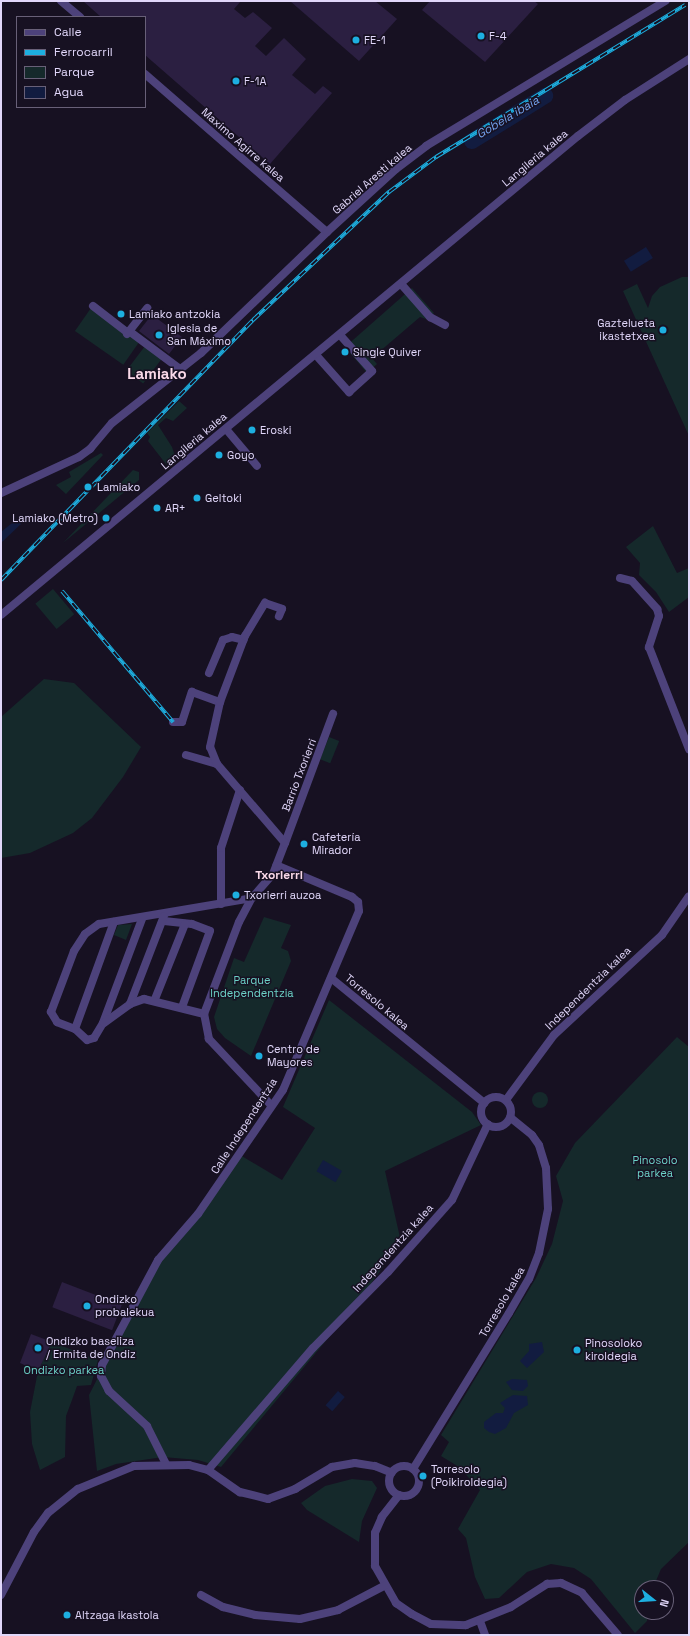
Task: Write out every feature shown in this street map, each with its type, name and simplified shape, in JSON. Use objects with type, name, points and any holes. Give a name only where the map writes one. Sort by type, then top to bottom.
[{"type":"street","points":[[61,1],[79,16]]},
{"type":"street","name":"Gabriel Aresti kalea","points":[[1,493],[79,457],[112,423],[201,353],[327,232],[396,170],[426,146],[665,1]]},
{"type":"street","name":"Langileria kalea","points":[[1,615],[402,285],[578,136],[625,100],[689,59]]},
{"type":"street","name":"Maximo Agirre kalea","points":[[146,75],[327,232]]},
{"type":"street","points":[[402,285],[430,317],[445,325]]},
{"type":"street","points":[[93,306],[128,333],[180,369]]},
{"type":"street","points":[[128,333],[147,308]]},
{"type":"street","points":[[316,355],[349,392],[372,371],[340,335]]},
{"type":"street","points":[[226,429],[257,466]]},
{"type":"street","points":[[620,578],[632,581],[657,609],[659,616],[649,647],[689,749]]},
{"type":"street","points":[[279,616],[282,609],[265,603],[244,640],[220,702],[210,747],[217,764],[285,843]]},
{"type":"street","points":[[209,673],[223,640],[232,637],[244,640]]},
{"type":"street","points":[[174,718],[182,722],[192,692],[220,702]]},
{"type":"street","name":"Barrio Txorierri","points":[[204,1014],[239,922],[252,898],[273,874],[333,714]]},
{"type":"street","points":[[186,755],[217,764]]},
{"type":"street","points":[[221,904],[221,848],[240,790]]},
{"type":"street","name":"Calle Independentzia","points":[[166,1464],[147,1426],[109,1390],[104,1382],[102,1365],[158,1260],[198,1214],[240,1155],[271,1105],[283,1090],[359,911],[358,902],[320,883],[276,865]]},
{"type":"street","name":"Independentzia kalea","points":[[506,1100],[554,1035],[662,935],[677,918],[689,896]]},
{"type":"street","points":[[142,919],[103,1023],[94,1038],[87,1040],[75,1029],[57,1022],[51,1012],[74,951],[85,934],[99,924],[142,919],[164,918],[252,898]]},
{"type":"street","points":[[164,918],[207,928],[210,936],[182,1007]]},
{"type":"street","points":[[130,1004],[164,918]]},
{"type":"street","points":[[75,1029],[114,922]]},
{"type":"street","points":[[154,1000],[185,924]]},
{"type":"street","name":"Torresolo kalea","points":[[331,978],[484,1103]]},
{"type":"street","points":[[103,1023],[130,1004],[144,998],[204,1014],[209,1039],[271,1105]]},
{"type":"street","points":[[496,1097],[506,1100],[511,1108],[510,1117],[502,1126],[488,1124],[482,1117],[484,1103],[496,1097]]},
{"type":"street","name":"Torresolo kalea","points":[[413,1469],[529,1279],[544,1237],[549,1197],[542,1154],[532,1135],[510,1117]]},
{"type":"street","name":"Independentzia kalea","points":[[208,1470],[325,1336],[452,1200],[488,1124]]},
{"type":"street","points":[[1,1595],[34,1532],[48,1512],[78,1489],[134,1466],[166,1464],[189,1465],[208,1470],[240,1492],[268,1499],[295,1489],[332,1467],[355,1463],[375,1466],[392,1473]]},
{"type":"street","points":[[402,1466],[413,1469],[419,1480],[416,1489],[409,1495],[399,1495],[390,1484],[392,1473],[402,1466]]},
{"type":"street","points":[[399,1495],[382,1517],[375,1533],[374,1566],[384,1586],[396,1603],[431,1624],[449,1626],[480,1621],[511,1607],[538,1588],[561,1583],[582,1593],[618,1635]]},
{"type":"street","points":[[201,1595],[223,1606],[255,1616],[300,1619],[338,1610],[384,1586]]},
{"type":"street","points":[[480,1621],[485,1635]]},
{"type":"green space","points":[[682,277],[689,277],[689,436],[623,291],[637,284],[648,308],[652,296],[660,287]]},
{"type":"green space","points":[[412,288],[434,313],[426,319],[420,317],[372,358],[377,364],[367,373],[345,347]]},
{"type":"green space","points":[[91,308],[139,342],[123,365],[75,331]]},
{"type":"green space","points":[[145,346],[162,359],[143,383],[126,371]]},
{"type":"green space","points":[[179,401],[187,408],[173,421],[166,418],[158,425],[172,447],[175,456],[169,468],[148,441],[150,437],[147,433]]},
{"type":"green space","points":[[101,453],[103,455],[66,494],[56,485],[71,477],[69,472]]},
{"type":"green space","points":[[133,470],[139,472],[139,480],[63,543]]},
{"type":"green space","points":[[653,526],[677,573],[689,568],[689,597],[669,612],[656,592],[639,575],[640,563],[626,547]]},
{"type":"green space","points":[[53,589],[74,614],[57,629],[35,604]]},
{"type":"green space","points":[[44,679],[74,683],[141,747],[123,777],[92,818],[73,833],[30,853],[1,858],[1,717]]},
{"type":"green space","points":[[329,737],[339,741],[330,763],[320,759]]},
{"type":"green space","name":"Parque Independentzia","points":[[264,917],[291,925],[281,948],[288,951],[291,961],[251,1056],[225,1038],[217,1029],[214,1017],[234,958],[244,962]]},
{"type":"green space","points":[[132,924],[126,940],[114,935],[118,925]]},
{"type":"green space","points":[[329,1000],[472,1112],[481,1125],[385,1171],[401,1242],[354,1307],[221,1467],[198,1460],[163,1457],[116,1464],[97,1471],[89,1395],[158,1260],[240,1155],[282,1180],[315,1128],[283,1107]]},
{"type":"green space","name":"Pinosolo parkea","points":[[677,1037],[689,1047],[689,1542],[661,1569],[656,1580],[634,1580],[634,1620],[647,1620],[635,1633],[591,1579],[574,1568],[551,1564],[527,1572],[499,1598],[485,1599],[475,1577],[466,1538],[458,1529],[480,1490],[459,1467],[441,1456],[449,1442],[441,1435],[536,1278],[552,1244],[563,1201],[556,1176],[575,1143]]},
{"type":"green space","points":[[537,1092],[543,1092],[548,1097],[546,1106],[543,1108],[537,1108],[532,1103],[532,1097]]},
{"type":"green space","name":"Ondizko parkea","points":[[52,1342],[98,1360],[91,1385],[77,1386],[66,1416],[65,1457],[40,1470],[32,1444],[30,1412],[38,1371]]},
{"type":"green space","points":[[352,1479],[372,1481],[377,1488],[362,1521],[359,1542],[307,1510],[301,1503],[325,1486]]},
{"type":"water","points":[[646,247],[653,258],[631,272],[624,261]]},
{"type":"water","points":[[17,519],[21,524],[1,543],[1,532]]},
{"type":"water","points":[[323,1160],[342,1171],[336,1182],[316,1171]]},
{"type":"water","points":[[542,1342],[544,1352],[527,1368],[520,1361],[529,1351],[529,1344]]},
{"type":"water","points":[[512,1379],[527,1380],[528,1386],[523,1391],[512,1390],[506,1382]]},
{"type":"water","points":[[338,1391],[345,1397],[332,1411],[326,1405]]},
{"type":"water","points":[[513,1395],[527,1396],[528,1405],[514,1413],[506,1428],[495,1434],[489,1432],[484,1428],[484,1422],[496,1413],[503,1413],[505,1408],[500,1403]]},
{"type":"building","name":"F-1A","points":[[83,1],[241,1],[234,9],[245,18],[253,12],[272,28],[255,46],[266,56],[284,38],[306,59],[292,75],[315,94],[323,86],[332,93],[270,164],[146,56],[146,16],[100,16]]},
{"type":"building","name":"FE-1","points":[[290,1],[375,1],[397,19],[359,61]]},
{"type":"building","name":"F-4","points":[[430,1],[534,1],[538,4],[485,62],[422,10]]},
{"type":"building","name":"Iglesia de San Máximo","points":[[150,317],[154,320],[155,317],[182,337],[169,354],[139,331]]},
{"type":"building","name":"Ondizko probalekua","points":[[62,1282],[122,1305],[112,1330],[52,1307]]},
{"type":"building","name":"Ondizko baseliza / Ermita de Ondiz","points":[[31,1334],[52,1342],[38,1371],[20,1363]]},
{"type":"waterway","name":"Gobela ibaia","points":[[472,141],[545,96]]},
{"type":"railway","points":[[1,580],[253,320],[389,192],[436,157],[685,5]]},
{"type":"railway","points":[[62,591],[173,722]]},
{"type":"place","name":"F-4","points":[[481,36]]},
{"type":"place","name":"FE-1","points":[[356,40]]},
{"type":"place","name":"F-1A","points":[[236,81]]},
{"type":"place","name":"Lamiako antzokia","points":[[121,314]]},
{"type":"place","name":"Gaztelueta ikastetxea","points":[[663,330]]},
{"type":"place","name":"Iglesia de San Máximo","points":[[159,335]]},
{"type":"place","name":"Single Quiver","points":[[345,352]]},
{"type":"place","name":"Eroski","points":[[252,430]]},
{"type":"place","name":"Goyo","points":[[219,455]]},
{"type":"place","name":"Lamiako","points":[[88,487]]},
{"type":"place","name":"Geltoki","points":[[197,498]]},
{"type":"place","name":"AR+","points":[[157,508]]},
{"type":"place","name":"Lamiako (Metro)","points":[[106,518]]},
{"type":"place","name":"Cafetería Mirador","points":[[304,844]]},
{"type":"place","name":"Txorierri auzoa","points":[[236,895]]},
{"type":"place","name":"Centro de Mayores","points":[[259,1056]]},
{"type":"place","name":"Ondizko probalekua","points":[[87,1306]]},
{"type":"place","name":"Ondizko baseliza / Ermita de Ondiz","points":[[38,1348]]},
{"type":"place","name":"Pinosoloko kiroldegia","points":[[577,1350]]},
{"type":"place","name":"Torresolo (Poikiroldegia)","points":[[423,1476]]},
{"type":"place","name":"Altzaga ikastola","points":[[67,1615]]},
{"type":"district","name":"Lamiako","points":[[157,374]]},
{"type":"district","name":"Txorierri","points":[[279,876]]}]
